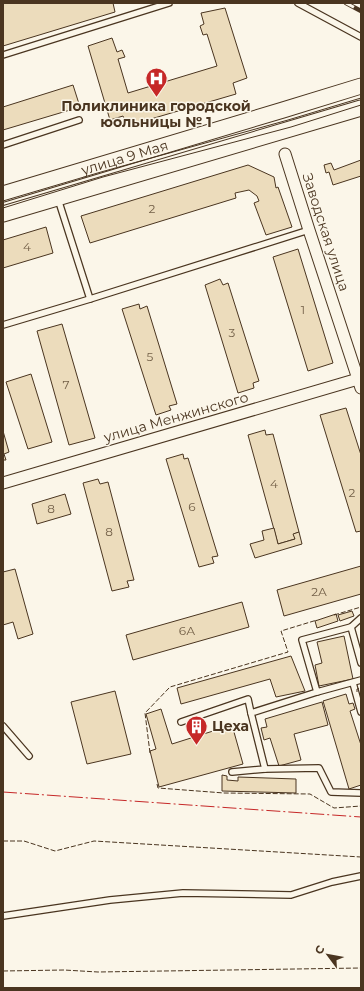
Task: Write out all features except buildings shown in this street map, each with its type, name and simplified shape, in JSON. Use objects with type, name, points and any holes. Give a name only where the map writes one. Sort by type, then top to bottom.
[{"type":"main road","name":"улица 9 Мая","points":[[3,194],[361,86]]},
{"type":"main road","name":"улица 9 Мая","points":[[3,214],[361,108]]},
{"type":"street","name":"Заводская улица","points":[[285,154],[360,384]]},
{"type":"street","name":"улица Менжинского","points":[[3,483],[360,384]]},
{"type":"lane","points":[[3,55],[148,6],[169,3]]},
{"type":"lane","points":[[298,3],[361,37]]},
{"type":"lane","points":[[3,145],[79,120]]},
{"type":"lane","points":[[58,198],[90,299]]},
{"type":"lane","points":[[3,325],[309,230]]},
{"type":"lane","points":[[317,692],[302,640],[351,627],[361,618]]},
{"type":"lane","points":[[351,627],[361,663]]},
{"type":"lane","points":[[252,713],[317,692],[361,680]]},
{"type":"lane","points":[[353,683],[361,712]]},
{"type":"lane","points":[[181,722],[248,699],[264,769]]},
{"type":"lane","points":[[3,726],[29,756]]},
{"type":"lane","points":[[232,772],[264,769],[319,768],[331,792],[361,793]]},
{"type":"lane","points":[[3,916],[110,900],[183,893],[291,895],[332,882],[361,876]]},
{"type":"tram line","points":[[3,201],[361,98]]},
{"type":"tram line","points":[[3,208],[103,177],[291,127],[361,105]]},
{"type":"railway","points":[[346,3],[361,11]]},
{"type":"fence","points":[[334,615],[361,607]]},
{"type":"fence","points":[[150,753],[145,713],[170,687],[288,652],[281,631],[317,620]]},
{"type":"fence","points":[[357,692],[357,689],[361,688]]},
{"type":"fence","points":[[157,784],[158,788],[224,793],[310,794],[334,808],[361,806]]},
{"type":"fence","points":[[3,841],[24,841],[55,851],[94,841],[361,857]]},
{"type":"fence","points":[[3,971],[64,970],[98,972],[361,968]]},
{"type":"power","points":[[3,792],[361,817]]},
{"type":"place","name":"Поликлиника городской юольницы № 1","points":[[156,98]]},
{"type":"place","name":"Цеха","points":[[197,746]]}]
